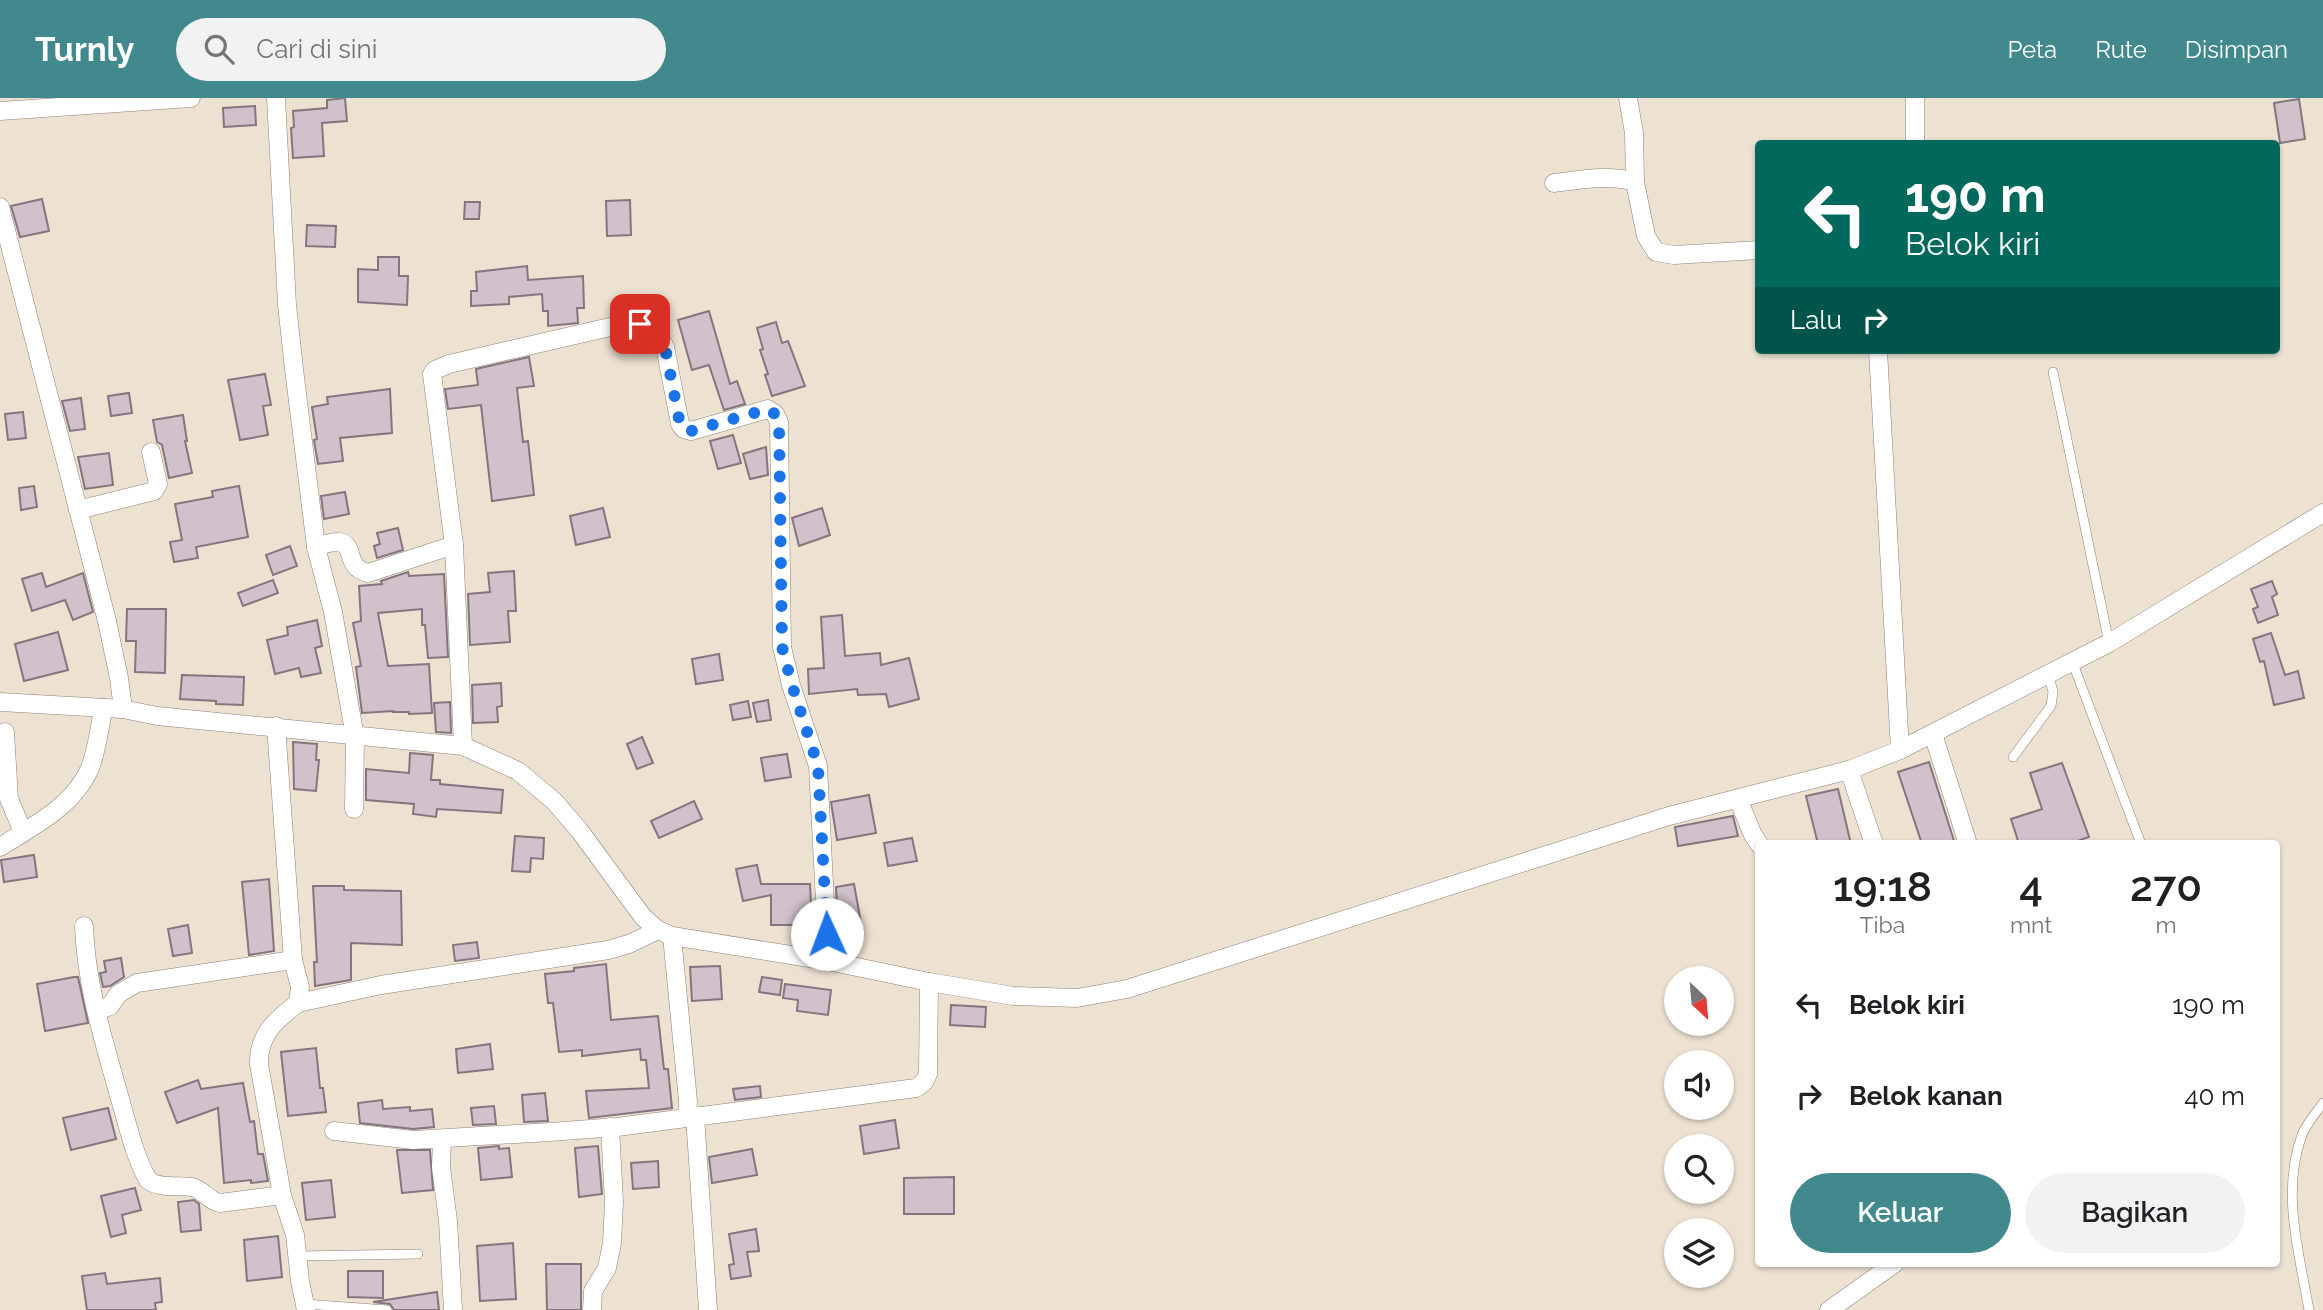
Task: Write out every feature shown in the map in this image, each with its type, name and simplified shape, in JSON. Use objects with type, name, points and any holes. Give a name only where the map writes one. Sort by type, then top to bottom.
[{"type":"street","points":[[0,111],[191,98]]},
{"type":"street","points":[[276,98],[290,330],[316,547],[333,612],[355,737],[354,809]]},
{"type":"street","points":[[1628,98],[1634,133],[1635,182],[1646,236],[1656,252],[1674,256],[1755,250]]},
{"type":"street","points":[[1915,98],[1915,140]]},
{"type":"street","points":[[1554,183],[1600,179],[1635,182]]},
{"type":"street","points":[[0,207],[107,621],[123,709]]},
{"type":"street","points":[[463,746],[454,545],[432,374],[440,367],[623,324],[640,324],[654,328],[665,347],[680,424],[684,429],[691,431],[768,409],[775,414],[779,422],[782,647],[818,766],[828,961]]},
{"type":"street","points":[[1878,354],[1900,750]]},
{"type":"street","points":[[78,510],[153,491],[158,484],[151,452]]},
{"type":"street","points":[[0,702],[123,709],[157,716],[463,746],[518,771],[554,801],[579,830],[643,917],[665,933],[1013,996],[1077,998],[1127,989],[1669,816],[1849,770],[1933,734],[2109,643],[2323,513]]},
{"type":"street","points":[[316,547],[339,542],[350,549],[353,566],[368,573],[454,545]]},
{"type":"street","points":[[0,847],[70,798],[84,780],[91,765],[103,708]]},
{"type":"street","points":[[276,726],[293,960],[300,988],[298,1003]]},
{"type":"street","points":[[5,732],[9,799],[23,832]]},
{"type":"street","points":[[1933,734],[1967,840]]},
{"type":"street","points":[[1849,770],[1873,840]]},
{"type":"street","points":[[1738,799],[1756,840]]},
{"type":"street","points":[[85,926],[85,954],[97,1011],[128,1133],[148,1180],[157,1184],[195,1187],[214,1202],[220,1203],[282,1195]]},
{"type":"street","points":[[306,1307],[295,1235],[282,1195],[258,1055],[268,1030],[277,1018],[298,1003],[381,985],[608,950],[665,933]]},
{"type":"street","points":[[665,933],[691,1116],[708,1310]]},
{"type":"street","points":[[97,1011],[110,1006],[118,994],[137,983],[293,960]]},
{"type":"street","points":[[334,1131],[413,1140],[610,1127],[916,1088],[924,1082],[928,1074],[929,982]]},
{"type":"street","points":[[592,1310],[593,1291],[607,1268],[612,1243],[614,1202],[610,1127]]},
{"type":"street","points":[[442,1139],[441,1167],[448,1221],[453,1310]]},
{"type":"street","points":[[1829,1310],[1890,1267]]},
{"type":"lane","points":[[2053,372],[2109,643]]},
{"type":"lane","points":[[2072,661],[2139,840]]},
{"type":"lane","points":[[2012,757],[2050,706],[2053,692],[2048,673]]},
{"type":"lane","points":[[2309,1310],[2293,1216],[2292,1171],[2303,1132],[2323,1103]]},
{"type":"lane","points":[[299,1256],[418,1254]]},
{"type":"lane","points":[[306,1307],[387,1310]]},
{"type":"building","points":[[345,98],[347,121],[322,123],[324,156],[293,158],[293,111],[327,108],[327,100]]},
{"type":"building","points":[[2299,99],[2305,139],[2280,143],[2274,103]]},
{"type":"building","points":[[255,106],[256,125],[224,127],[223,108]]},
{"type":"building","points":[[42,199],[49,231],[20,237],[11,206]]},
{"type":"building","points":[[630,200],[631,235],[607,236],[606,201]]},
{"type":"building","points":[[465,202],[480,202],[479,219],[464,219]]},
{"type":"building","points":[[307,225],[336,226],[335,247],[306,246]]},
{"type":"building","points":[[378,257],[399,257],[399,276],[408,276],[407,305],[358,302],[358,269],[378,270]]},
{"type":"building","points":[[527,266],[528,280],[583,276],[584,308],[577,308],[578,323],[548,326],[548,311],[543,311],[542,294],[509,297],[509,304],[471,306],[471,291],[477,291],[476,272]]},
{"type":"building","points":[[709,311],[730,384],[737,381],[745,404],[724,410],[709,365],[692,370],[678,320]]},
{"type":"building","points":[[776,322],[782,343],[788,341],[805,386],[772,396],[765,375],[768,374],[760,350],[763,349],[757,328]]},
{"type":"building","points":[[529,357],[534,386],[517,388],[523,442],[528,441],[534,495],[492,501],[481,405],[448,409],[445,389],[478,385],[476,369]]},
{"type":"building","points":[[265,374],[271,405],[263,406],[268,435],[240,440],[228,380]]},
{"type":"building","points":[[390,389],[392,433],[340,438],[343,461],[318,464],[312,407],[328,404],[327,397]]},
{"type":"building","points":[[129,393],[132,413],[111,416],[108,396]]},
{"type":"building","points":[[81,398],[85,429],[70,431],[62,401]]},
{"type":"building","points":[[23,412],[26,438],[8,440],[5,414]]},
{"type":"building","points":[[183,415],[192,473],[169,478],[153,420]]},
{"type":"building","points":[[733,435],[741,463],[718,469],[710,441]]},
{"type":"building","points":[[766,447],[768,475],[750,479],[743,454]]},
{"type":"building","points":[[109,453],[113,485],[85,489],[78,457]]},
{"type":"building","points":[[34,486],[37,507],[21,510],[19,488]]},
{"type":"building","points":[[239,486],[248,537],[196,547],[198,558],[174,562],[170,542],[182,540],[175,504],[213,497],[212,491]]},
{"type":"building","points":[[345,492],[349,514],[324,519],[321,496]]},
{"type":"building","points":[[603,508],[610,537],[576,545],[570,516]]},
{"type":"building","points":[[822,508],[830,535],[799,546],[792,518]]},
{"type":"building","points":[[398,528],[403,550],[377,558],[374,546],[380,544],[377,533]]},
{"type":"building","points":[[290,546],[297,566],[273,575],[266,555]]},
{"type":"building","points":[[514,571],[516,611],[508,611],[510,642],[470,645],[468,594],[490,592],[488,573]]},
{"type":"building","points":[[408,572],[409,576],[444,574],[448,657],[428,658],[422,609],[378,613],[388,666],[429,664],[432,713],[362,713],[356,667],[361,666],[353,623],[361,621],[359,586],[382,584],[381,581]]},
{"type":"building","points":[[42,573],[46,587],[83,573],[93,612],[73,620],[65,600],[32,611],[22,579]]},
{"type":"building","points":[[273,580],[278,593],[243,606],[238,593]]},
{"type":"building","points":[[2272,581],[2277,594],[2272,597],[2278,615],[2258,623],[2253,609],[2258,607],[2251,589]]},
{"type":"building","points":[[127,609],[166,609],[165,673],[135,672],[136,641],[126,641]]},
{"type":"building","points":[[842,615],[845,656],[880,653],[881,665],[909,658],[919,699],[889,707],[886,694],[858,695],[857,689],[809,694],[808,669],[824,668],[821,617]]},
{"type":"building","points":[[317,620],[322,646],[315,648],[321,673],[301,677],[299,668],[275,674],[267,640],[288,635],[287,627]]},
{"type":"building","points":[[58,632],[68,670],[24,681],[15,644]]},
{"type":"building","points":[[2271,633],[2285,675],[2298,671],[2304,698],[2274,705],[2264,661],[2260,662],[2253,639]]},
{"type":"building","points":[[719,654],[723,680],[696,684],[692,659]]},
{"type":"building","points":[[182,675],[244,677],[243,705],[180,699]]},
{"type":"building","points":[[501,683],[502,706],[497,707],[498,722],[473,723],[472,685]]},
{"type":"building","points":[[768,700],[771,720],[757,722],[753,703]]},
{"type":"building","points":[[748,701],[751,717],[733,720],[730,705]]},
{"type":"building","points":[[450,702],[451,733],[436,732],[434,703]]},
{"type":"building","points":[[642,737],[653,763],[637,769],[627,744]]},
{"type":"building","points":[[293,742],[317,744],[316,760],[319,760],[316,791],[294,789]]},
{"type":"building","points":[[410,753],[433,755],[431,780],[440,780],[440,784],[503,790],[501,813],[437,809],[436,817],[413,814],[414,804],[366,800],[366,769],[409,773]]},
{"type":"building","points":[[787,754],[791,777],[765,781],[761,758]]},
{"type":"building","points":[[1929,762],[1954,840],[1921,840],[1898,772]]},
{"type":"building","points":[[2062,763],[2089,837],[2080,840],[2018,840],[2011,819],[2042,809],[2030,773]]},
{"type":"building","points":[[1838,789],[1850,840],[1817,840],[1806,796]]},
{"type":"building","points":[[869,795],[876,833],[837,840],[831,802]]},
{"type":"building","points":[[694,801],[702,819],[659,838],[651,821]]},
{"type":"building","points":[[1733,816],[1738,836],[1678,846],[1675,827]]},
{"type":"building","points":[[515,836],[544,838],[543,859],[531,858],[530,872],[512,871]]},
{"type":"building","points":[[912,838],[917,861],[888,866],[884,843]]},
{"type":"building","points":[[34,855],[37,877],[4,882],[1,860]]},
{"type":"building","points":[[757,865],[761,884],[810,884],[812,925],[771,925],[771,895],[743,901],[736,869]]},
{"type":"building","points":[[269,879],[274,951],[249,955],[242,882]]},
{"type":"building","points":[[854,884],[861,923],[838,927],[836,887]]},
{"type":"building","points":[[313,886],[344,886],[344,890],[401,891],[402,945],[351,943],[351,980],[315,986],[314,962],[317,962]]},
{"type":"building","points":[[188,925],[192,953],[173,956],[168,929]]},
{"type":"building","points":[[477,942],[479,958],[455,961],[453,945]]},
{"type":"building","points":[[121,958],[124,977],[110,986],[103,987],[100,973],[106,972],[104,961]]},
{"type":"building","points":[[606,964],[611,1020],[658,1016],[672,1108],[589,1118],[586,1091],[649,1088],[646,1060],[641,1060],[640,1049],[582,1056],[582,1050],[559,1052],[553,1003],[548,1003],[545,974]]},
{"type":"building","points":[[720,966],[722,999],[692,1001],[690,967]]},
{"type":"building","points":[[78,977],[88,1023],[45,1031],[37,984]]},
{"type":"building","points":[[762,977],[782,980],[780,995],[759,992]]},
{"type":"building","points":[[785,984],[831,990],[828,1015],[797,1011],[798,1000],[783,998]]},
{"type":"building","points":[[951,1005],[986,1007],[985,1027],[950,1025]]},
{"type":"building","points":[[490,1044],[493,1069],[458,1073],[456,1049]]},
{"type":"building","points":[[316,1048],[320,1088],[323,1088],[326,1112],[288,1116],[281,1052]]},
{"type":"building","points":[[198,1080],[201,1089],[243,1083],[250,1122],[254,1121],[258,1154],[263,1154],[268,1181],[224,1183],[218,1108],[177,1123],[165,1092]]},
{"type":"building","points":[[760,1086],[761,1097],[735,1100],[733,1089]]},
{"type":"building","points":[[545,1093],[548,1121],[524,1122],[522,1095]]},
{"type":"building","points":[[382,1100],[383,1109],[432,1109],[434,1127],[413,1129],[360,1123],[358,1103]]},
{"type":"building","points":[[494,1106],[496,1124],[473,1125],[471,1108]]},
{"type":"building","points":[[108,1108],[116,1139],[71,1150],[63,1118]]},
{"type":"building","points":[[895,1120],[899,1148],[864,1154],[860,1126]]},
{"type":"building","points":[[499,1146],[499,1149],[509,1148],[512,1177],[481,1180],[478,1148]]},
{"type":"building","points":[[598,1146],[602,1194],[579,1197],[575,1148]]},
{"type":"building","points":[[752,1149],[757,1175],[712,1183],[709,1157]]},
{"type":"building","points":[[397,1150],[430,1150],[433,1190],[402,1193]]},
{"type":"building","points":[[658,1161],[659,1187],[633,1189],[631,1163]]},
{"type":"building","points":[[954,1177],[954,1214],[904,1214],[904,1178]]},
{"type":"building","points":[[331,1180],[335,1217],[306,1220],[302,1183]]},
{"type":"building","points":[[135,1188],[141,1210],[122,1215],[126,1233],[111,1237],[101,1196]]},
{"type":"building","points":[[194,1200],[199,1204],[201,1230],[181,1232],[178,1202]]},
{"type":"building","points":[[756,1229],[759,1251],[747,1252],[751,1276],[731,1279],[729,1265],[734,1264],[729,1234]]},
{"type":"building","points":[[278,1236],[282,1277],[247,1281],[244,1240]]},
{"type":"building","points":[[513,1243],[516,1299],[480,1301],[477,1246]]},
{"type":"building","points":[[546,1264],[581,1264],[581,1310],[547,1310]]},
{"type":"building","points":[[348,1271],[383,1271],[383,1298],[348,1297]]},
{"type":"building","points":[[105,1273],[107,1284],[160,1278],[162,1302],[155,1303],[156,1310],[87,1310],[82,1276]]},
{"type":"building","points":[[437,1292],[439,1310],[394,1310],[390,1304],[373,1302]]},
{"type":"route","points":[[640,324],[654,328],[665,347],[680,424],[684,429],[691,431],[768,409],[775,414],[779,422],[782,647],[818,766],[827,934]]}]
